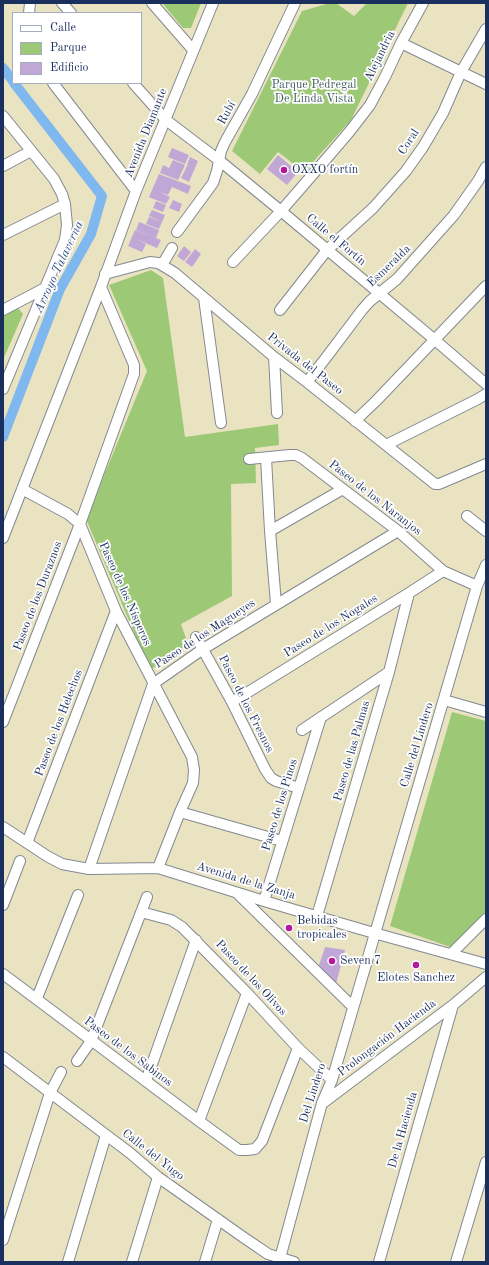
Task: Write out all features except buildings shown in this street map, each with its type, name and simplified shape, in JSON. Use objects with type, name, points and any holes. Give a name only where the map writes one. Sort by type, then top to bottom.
[{"type":"street","points":[[62,3],[70,12]]},
{"type":"street","points":[[152,3],[193,50]]},
{"type":"street","name":"Avenida Diamante","points":[[105,274],[136,191],[213,3]]},
{"type":"street","name":"Rubí","points":[[177,232],[213,183],[220,161],[221,151],[225,142],[252,94],[295,3]]},
{"type":"street","name":"Alejandria","points":[[233,262],[281,211],[350,131],[370,105],[422,3]]},
{"type":"street","name":"Coral","points":[[280,310],[327,250],[373,208],[406,171],[423,147],[443,113],[461,72],[486,29]]},
{"type":"street","points":[[401,43],[486,84]]},
{"type":"street","points":[[54,84],[136,191]]},
{"type":"street","name":"Calle el Fortín","points":[[134,84],[166,120],[220,161],[484,379]]},
{"type":"street","points":[[3,116],[54,179],[62,194],[65,204],[67,226],[65,240],[3,389]]},
{"type":"street","points":[[3,166],[31,151]]},
{"type":"street","name":"Esmeralda","points":[[307,382],[362,310],[397,279],[454,215],[486,167]]},
{"type":"street","points":[[3,235],[65,204]]},
{"type":"street","points":[[3,538],[105,274],[150,262],[162,265],[172,248]]},
{"type":"street","name":"Privada del Paseo","points":[[162,265],[175,273],[274,357],[433,483],[437,485],[486,464]]},
{"type":"street","points":[[355,421],[486,286]]},
{"type":"street","name":"Paseo de los Duraznos","points":[[3,722],[80,524],[134,374],[134,365],[101,287]]},
{"type":"street","points":[[3,310],[45,288]]},
{"type":"street","points":[[204,298],[221,424]]},
{"type":"street","points":[[274,357],[277,413]]},
{"type":"street","points":[[386,445],[486,394]]},
{"type":"street","name":"Paseo de los Naranjos","points":[[249,459],[296,455],[302,458],[398,531],[443,570],[477,586]]},
{"type":"street","points":[[266,458],[276,604]]},
{"type":"street","points":[[22,489],[68,514],[80,524]]},
{"type":"street","points":[[270,531],[343,489]]},
{"type":"street","points":[[466,516],[486,531]]},
{"type":"street","name":"Paseo de los Nísperos","points":[[80,524],[116,611],[192,757],[194,770],[193,783],[158,868]]},
{"type":"street","name":"Paseo de los Magueyes","points":[[89,868],[153,684],[203,649],[398,531]]},
{"type":"street","name":"Calle del Lindero","points":[[374,933],[477,586],[486,564]]},
{"type":"street","name":"Paseo de los Nogales","points":[[232,702],[409,593],[443,570]]},
{"type":"street","name":"Paseo de las Palmas","points":[[317,916],[389,672],[409,593]]},
{"type":"street","name":"Paseo de los Helechos","points":[[27,844],[116,611]]},
{"type":"street","name":"Paseo de los Fresnos","points":[[196,637],[232,702],[265,769],[271,778],[298,788]]},
{"type":"street","points":[[302,730],[389,672]]},
{"type":"street","points":[[444,700],[486,712]]},
{"type":"street","name":"Paseo de los Pinos","points":[[264,901],[321,717]]},
{"type":"street","points":[[180,812],[282,841]]},
{"type":"street","name":"Avenida de la Zanja","points":[[3,827],[27,844],[62,864],[89,868],[158,868],[264,901],[486,964]]},
{"type":"street","points":[[3,905],[20,861]]},
{"type":"street","points":[[237,893],[353,1007]]},
{"type":"street","points":[[37,998],[78,895]]},
{"type":"street","points":[[77,1061],[92,1041],[147,897]]},
{"type":"street","name":"Paseo de los Olivos","points":[[141,912],[171,920],[182,927],[247,993],[298,1048],[332,1080]]},
{"type":"street","points":[[451,954],[486,919]]},
{"type":"street","name":"Del Lindero","points":[[279,1260],[322,1103],[332,1080],[374,933]]},
{"type":"street","points":[[146,1081],[196,940]]},
{"type":"street","name":"Paseo de los Sabinos","points":[[3,974],[239,1150],[255,1149],[262,1140],[298,1048]]},
{"type":"street","name":"Prolongación Hacienda","points":[[322,1103],[453,1005],[486,977]]},
{"type":"street","points":[[199,1121],[247,993]]},
{"type":"street","name":"De la Hacienda","points":[[379,1262],[453,1005]]},
{"type":"street","name":"Calle del Yugo","points":[[3,1057],[130,1153],[158,1177],[268,1254],[279,1260],[294,1262]]},
{"type":"street","points":[[3,1240],[50,1093],[61,1072]]},
{"type":"street","points":[[68,1262],[106,1135]]},
{"type":"street","points":[[456,1262],[486,1162]]},
{"type":"street","points":[[132,1262],[158,1177]]},
{"type":"street","points":[[205,1262],[218,1219]]},
{"type":"green space","points":[[162,3],[201,3],[191,28],[183,28]]},
{"type":"green space","name":"Parque Pedregal De Linda Vista","points":[[330,3],[336,3],[354,16],[367,3],[408,3],[351,120],[304,172],[278,152],[260,174],[232,151],[302,11]]},
{"type":"green space","points":[[151,270],[163,278],[185,437],[278,424],[279,445],[255,448],[256,483],[231,484],[232,596],[181,624],[188,644],[150,670],[86,519],[147,371],[109,285]]},
{"type":"green space","points":[[18,308],[23,314],[3,360],[3,316]]},
{"type":"green space","points":[[452,712],[486,721],[486,916],[453,948],[390,926]]},
{"type":"waterway","name":"Arroyo Talaverna","points":[[3,68],[12,80]]},
{"type":"waterway","name":"Arroyo Talaverna","points":[[3,437],[60,289],[91,234],[102,196],[15,84]]},
{"type":"place","name":"OXXO fortín","points":[[284,170]]},
{"type":"place","name":"Bebidas tropicales","points":[[289,928]]},
{"type":"place","name":"Seven 7","points":[[332,961]]},
{"type":"place","name":"Elotes Sanchez","points":[[416,965]]}]
